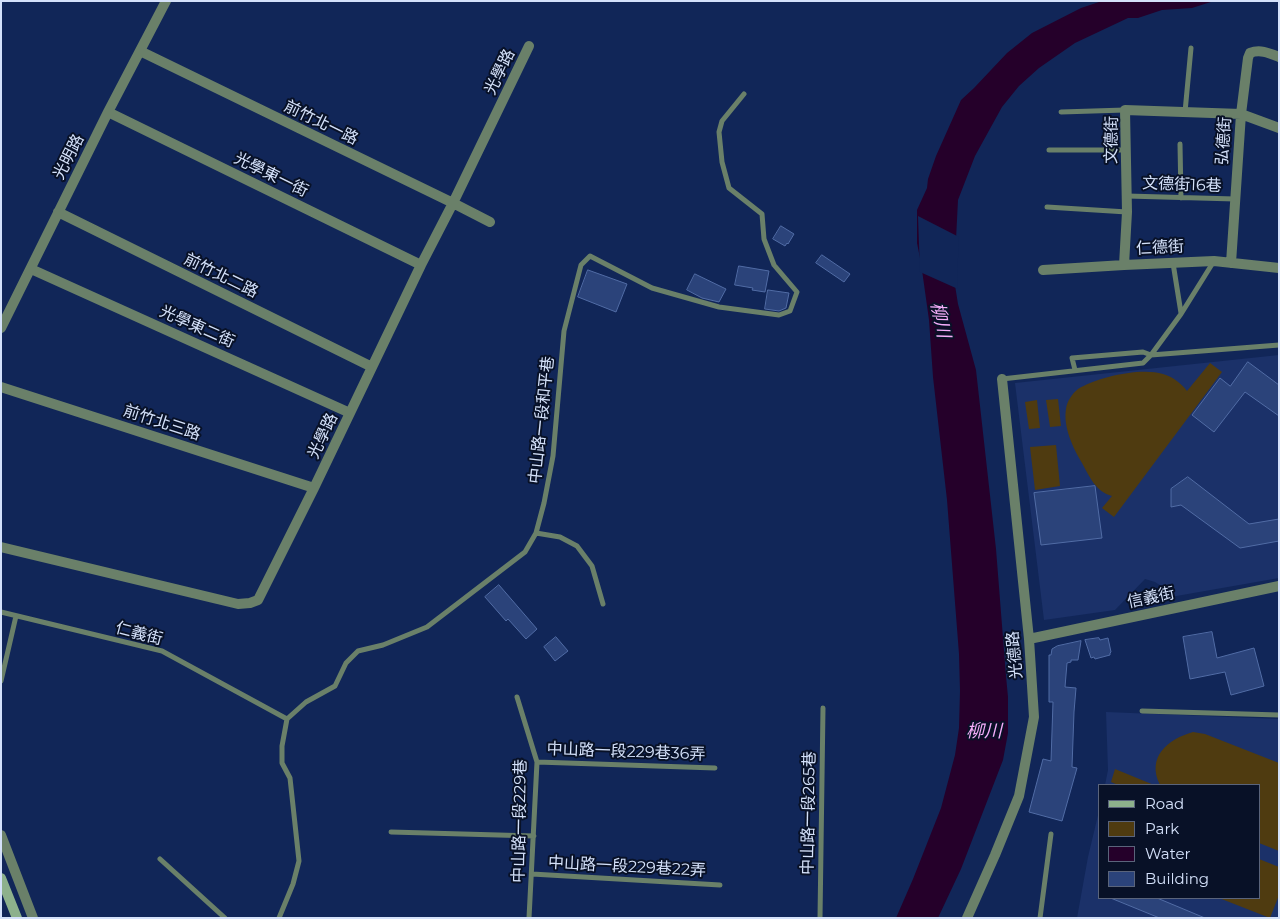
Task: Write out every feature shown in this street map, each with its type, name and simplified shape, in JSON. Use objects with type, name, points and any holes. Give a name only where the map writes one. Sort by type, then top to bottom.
[{"type":"street","name":"光明路","points":[[1,328],[108,112],[166,1]]},
{"type":"street","name":"光學路","points":[[1,547],[238,604],[258,600],[529,46]]},
{"type":"street","name":"弘德街","points":[[1231,263],[1241,114],[1248,58],[1250,53],[1257,50],[1279,57]]},
{"type":"street","name":"前竹北一路","points":[[140,51],[490,222]]},
{"type":"street","name":"文德街","points":[[1124,265],[1127,212],[1125,110],[1241,114],[1279,128]]},
{"type":"street","name":"光學東一街","points":[[108,112],[421,265]]},
{"type":"street","name":"前竹北二路","points":[[58,212],[372,367]]},
{"type":"street","name":"仁德街","points":[[1043,270],[1214,261],[1279,268]]},
{"type":"street","name":"光學東二街","points":[[31,269],[350,413]]},
{"type":"street","name":"光德路","points":[[967,918],[1019,796],[1034,717],[1029,639],[1002,379]]},
{"type":"street","name":"前竹北三路","points":[[1,386],[314,488]]},
{"type":"street","name":"信義街","points":[[1029,639],[1279,586]]},
{"type":"street","points":[[1,834],[33,918]]},
{"type":"street","points":[[1,878],[17,918]]},
{"type":"lane","points":[[1185,112],[1191,48]]},
{"type":"lane","name":"中山路一段和平巷","points":[[287,719],[306,702],[335,686],[346,663],[358,651],[383,645],[427,627],[526,552],[536,534],[553,456],[564,331],[581,265],[590,256],[652,288],[718,307],[779,315],[790,311],[797,292],[774,265],[764,239],[762,214],[729,188],[722,162],[719,132],[722,121],[744,94]]},
{"type":"lane","points":[[1061,112],[1125,110]]},
{"type":"lane","points":[[1180,144],[1181,198]]},
{"type":"lane","points":[[1049,150],[1126,150]]},
{"type":"lane","name":"文德街16巷","points":[[1127,196],[1236,199]]},
{"type":"lane","points":[[1047,207],[1127,212]]},
{"type":"lane","points":[[1002,379],[1143,363],[1181,314],[1214,261]]},
{"type":"lane","points":[[1173,262],[1181,314]]},
{"type":"lane","points":[[1075,370],[1072,358],[1143,352],[1151,355],[1279,345]]},
{"type":"lane","points":[[536,534],[560,537],[577,546],[592,566],[603,604]]},
{"type":"lane","name":"仁義街","points":[[1,612],[162,651],[287,719]]},
{"type":"lane","points":[[1,681],[16,616]]},
{"type":"lane","name":"中山路一段229巷","points":[[517,697],[537,762],[529,918]]},
{"type":"lane","name":"中山路一段265巷","points":[[820,918],[823,708]]},
{"type":"lane","points":[[1142,711],[1279,715]]},
{"type":"lane","points":[[279,918],[293,884],[299,862],[290,778],[282,763],[282,746],[287,719]]},
{"type":"lane","name":"中山路一段229巷36弄","points":[[537,762],[715,768]]},
{"type":"lane","points":[[391,832],[534,836]]},
{"type":"lane","points":[[1040,918],[1051,834]]},
{"type":"lane","points":[[160,859],[225,918]]},
{"type":"lane","name":"中山路一段229巷22弄","points":[[532,874],[720,885]]},
{"type":"shaded area","points":[[1279,355],[1279,578],[1165,598],[1166,589],[1155,582],[1145,579],[1115,610],[1044,620],[1015,383]]},
{"type":"shaded area","points":[[1106,712],[1279,719],[1279,918],[1077,918],[1098,815],[1098,899],[1260,899],[1260,784],[1105,784],[1108,770]]},
{"type":"green space","points":[[1210,363],[1222,372],[1114,517],[1102,508],[1112,496],[1097,487],[1087,473],[1072,444],[1065,416],[1070,398],[1078,389],[1107,377],[1143,372],[1167,375],[1182,385],[1187,391]]},
{"type":"green space","points":[[1058,399],[1061,426],[1050,427],[1046,400]]},
{"type":"green space","points":[[1037,400],[1040,428],[1029,429],[1025,402]]},
{"type":"green space","points":[[1056,445],[1060,486],[1035,490],[1030,447]]},
{"type":"green space","points":[[1193,732],[1205,734],[1279,763],[1279,851],[1260,843],[1260,784],[1160,784],[1156,775],[1158,758],[1168,744]]},
{"type":"green space","points":[[1115,769],[1152,784],[1116,784],[1111,782]]},
{"type":"green space","points":[[1260,859],[1279,867],[1279,895],[1270,918],[1222,899],[1260,899]]},
{"type":"water","name":"柳川","points":[[1102,1],[1214,1],[1192,8],[1162,10],[1138,18],[1128,18],[1075,43],[1039,68],[1019,86],[1002,107],[975,156],[958,200],[954,279],[958,304],[976,370],[996,549],[1008,697],[1008,733],[1003,760],[961,869],[938,918],[896,918],[941,808],[955,755],[959,728],[959,654],[947,500],[933,377],[929,320],[917,243],[917,210],[927,188],[936,156],[961,100],[1007,53],[1032,33],[1081,8]]},
{"type":"pier","points":[[918,216],[959,237],[958,289],[920,272]]},
{"type":"building","points":[[781,226],[794,234],[785,246],[773,239]]},
{"type":"building","points":[[822,255],[850,274],[844,282],[816,263]]},
{"type":"building","points":[[739,266],[769,271],[765,292],[735,285]]},
{"type":"building","points":[[588,270],[627,284],[616,312],[578,297]]},
{"type":"building","points":[[695,274],[726,289],[719,302],[702,298],[687,290]]},
{"type":"building","points":[[768,290],[789,293],[786,308],[779,311],[765,309]]},
{"type":"building","points":[[1248,362],[1279,385],[1279,416],[1245,392],[1214,432],[1192,415],[1220,378],[1230,386]]},
{"type":"building","points":[[1188,477],[1249,524],[1279,519],[1279,541],[1240,548],[1181,505],[1171,507],[1171,489]]},
{"type":"building","points":[[1095,486],[1102,538],[1041,545],[1034,493]]},
{"type":"building","points":[[499,585],[537,629],[526,639],[508,619],[506,621],[485,597]]},
{"type":"building","points":[[1212,632],[1217,658],[1254,648],[1264,686],[1231,695],[1225,672],[1190,679],[1183,637]]},
{"type":"building","points":[[556,637],[568,651],[555,661],[544,647]]},
{"type":"building","points":[[1099,638],[1100,640],[1108,638],[1110,655],[1095,659],[1094,657],[1091,658],[1085,640]]},
{"type":"building","points":[[1081,641],[1078,660],[1071,660],[1071,662],[1067,663],[1065,687],[1076,688],[1072,767],[1077,768],[1062,821],[1029,812],[1043,759],[1051,761],[1053,702],[1049,702],[1049,655],[1051,655],[1052,649],[1057,646]]},
{"type":"building","points":[[1113,899],[1159,899],[1205,918],[1160,918]]}]
